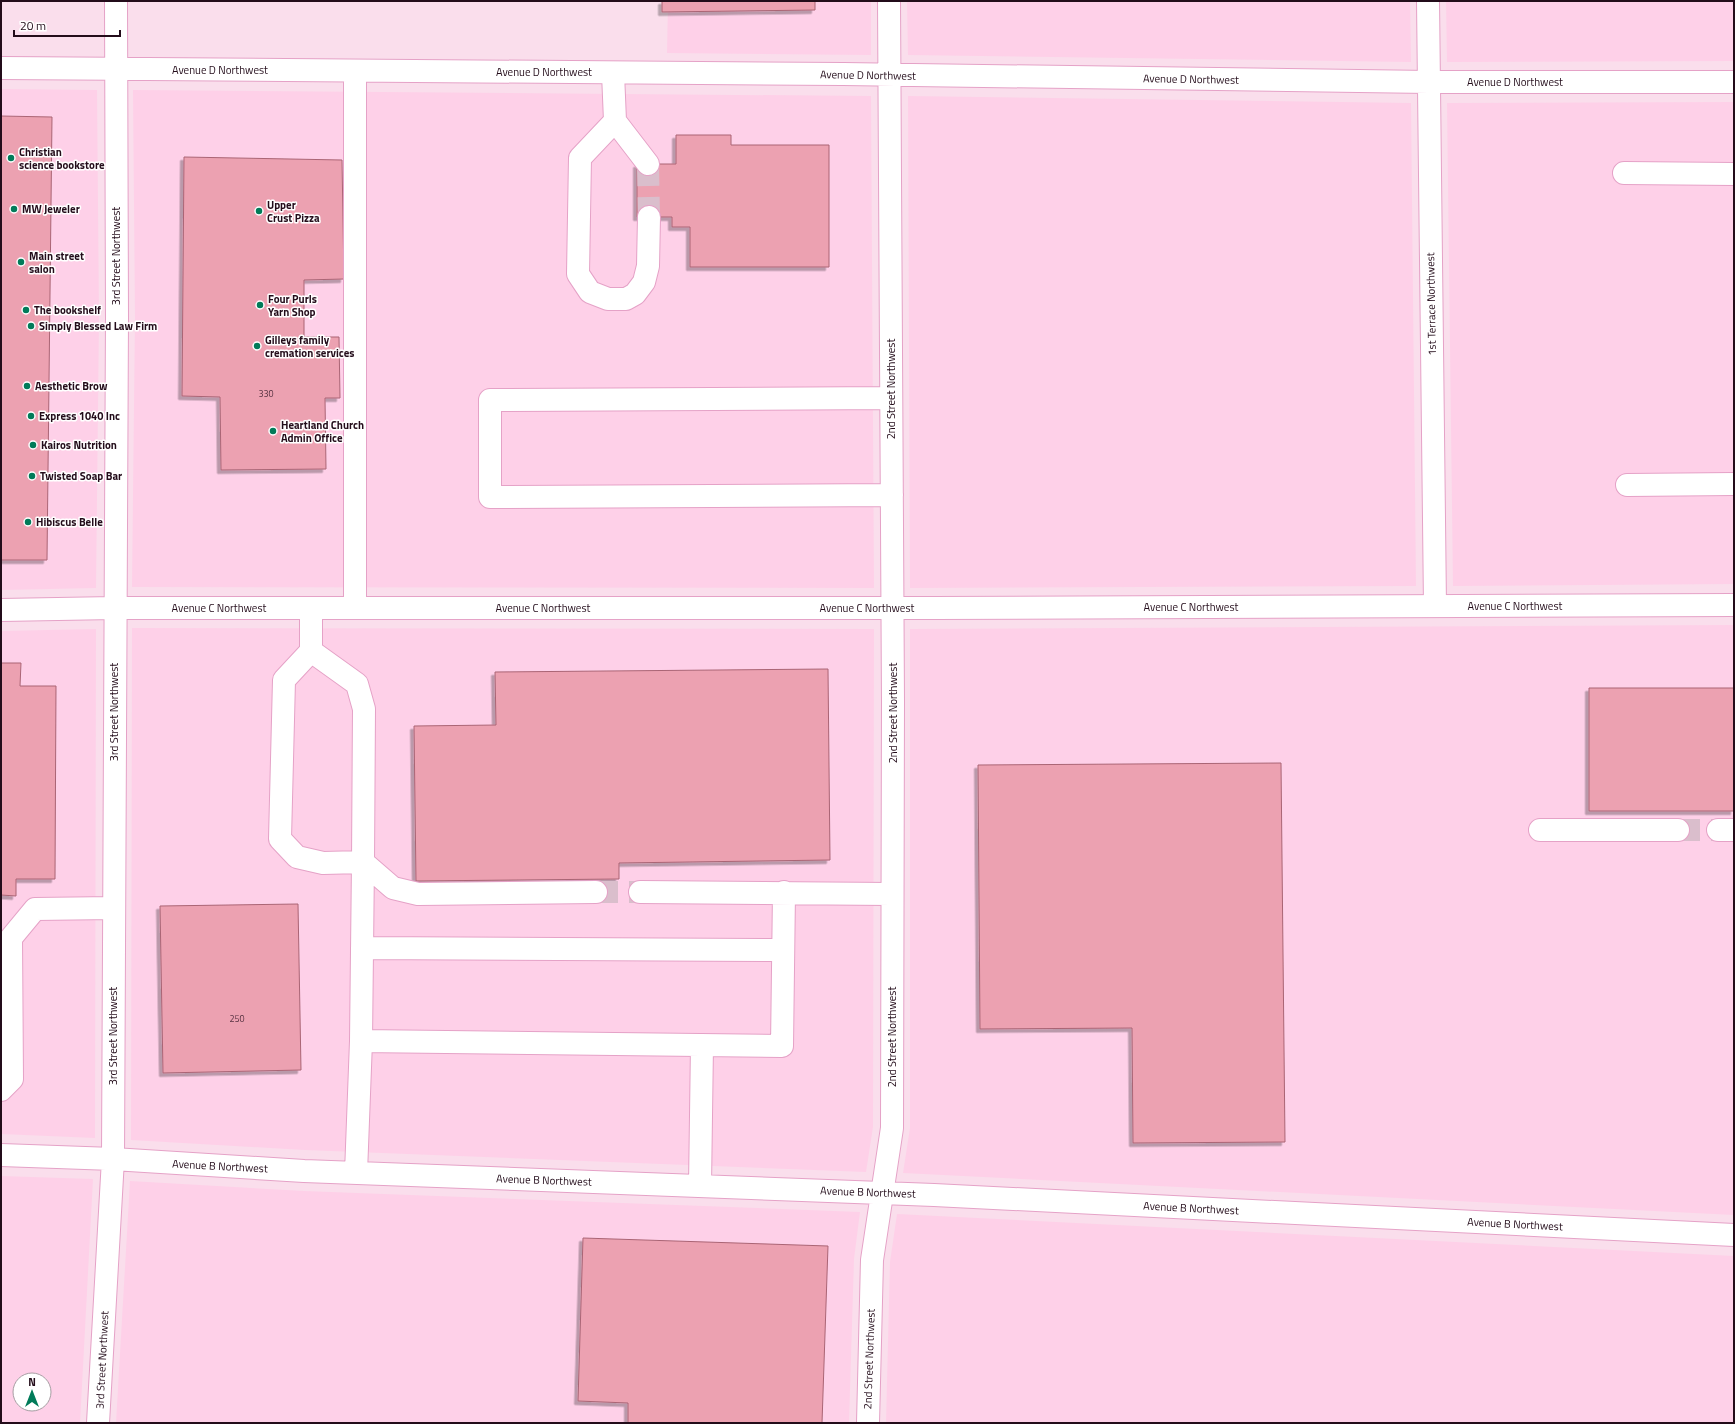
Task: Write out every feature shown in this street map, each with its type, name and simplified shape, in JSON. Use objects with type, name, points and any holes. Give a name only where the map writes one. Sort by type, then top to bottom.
[{"type":"street","name":"3rd Street Northwest","points":[[98,1423],[113,1159],[114,608],[117,324],[115,69],[116,1]]},
{"type":"street","name":"2nd Street Northwest","points":[[868,1423],[872,1260],[892,1128],[892,495],[889,1]]},
{"type":"street","name":"1st Terrace Northwest","points":[[1428,1],[1435,606]]},
{"type":"street","name":"Avenue D Northwest","points":[[1,68],[890,75],[1429,82],[1731,84]]},
{"type":"street","points":[[355,71],[355,608]]},
{"type":"street","points":[[613,73],[615,121],[648,164]]},
{"type":"street","points":[[615,121],[580,158],[578,274],[590,292],[608,299],[626,299],[635,294],[644,282],[648,266],[649,217]]},
{"type":"street","points":[[1624,173],[1734,174]]},
{"type":"street","points":[[891,398],[490,400],[490,497],[892,495]]},
{"type":"street","points":[[1627,485],[1734,484]]},
{"type":"street","name":"Avenue C Northwest","points":[[1,610],[114,608],[892,608],[1734,604]]},
{"type":"street","points":[[311,608],[311,651],[284,680],[280,839],[297,857],[323,863],[363,862],[393,888],[418,894],[596,892]]},
{"type":"street","points":[[311,651],[357,684],[364,709],[361,1041],[356,1173]]},
{"type":"street","points":[[1540,830],[1678,830]]},
{"type":"street","points":[[640,892],[892,894]]},
{"type":"street","points":[[361,1041],[782,1046],[784,892]]},
{"type":"street","points":[[1,1090],[12,1079],[6,941],[35,909],[113,908]]},
{"type":"street","points":[[362,948],[783,950]]},
{"type":"street","points":[[700,1186],[702,1045]]},
{"type":"street","name":"Avenue B Northwest","points":[[1,1155],[113,1159],[356,1173],[881,1193],[1734,1235]]},
{"type":"shaded area","points":[[668,1],[871,1],[871,55],[667,53]]},
{"type":"shaded area","points":[[907,1],[1410,1],[1411,62],[908,55]]},
{"type":"shaded area","points":[[1446,1],[1734,1],[1734,61],[1447,62]]},
{"type":"shaded area","points":[[1,89],[97,90],[99,317],[96,588],[1,590]]},
{"type":"shaded area","points":[[133,90],[871,96],[874,588],[132,587],[135,317]]},
{"type":"shaded area","points":[[908,96],[1411,103],[1416,586],[910,588]]},
{"type":"shaded area","points":[[1734,102],[1734,584],[1453,586],[1447,103]]},
{"type":"shaded area","points":[[1734,625],[1734,1215],[903,1173],[910,1128],[910,629]]},
{"type":"shaded area","points":[[132,628],[874,629],[873,1127],[866,1172],[305,1150],[131,1140]]},
{"type":"shaded area","points":[[96,629],[95,1138],[1,1134],[1,631]]},
{"type":"shaded area","points":[[1,1176],[93,1179],[80,1423],[1,1423]]},
{"type":"shaded area","points":[[130,1181],[304,1191],[860,1212],[854,1259],[849,1423],[116,1423]]},
{"type":"shaded area","points":[[897,1214],[1734,1256],[1734,1423],[886,1423],[890,1262]]},
{"type":"building","points":[[662,1],[815,1],[815,10],[662,12]]},
{"type":"building","points":[[1,116],[52,117],[47,560],[1,560]]},
{"type":"building","points":[[676,135],[731,135],[731,145],[829,145],[829,267],[690,267],[690,227],[672,227],[672,217],[637,217],[637,164],[676,164]]},
{"type":"building","points":[[184,157],[342,160],[344,279],[304,280],[304,337],[339,337],[340,398],[325,398],[326,469],[221,470],[220,397],[182,396]]},
{"type":"building","points":[[1,663],[21,663],[20,686],[56,686],[55,879],[16,879],[16,896],[1,895]]},
{"type":"building","points":[[828,669],[830,860],[619,863],[619,879],[416,881],[414,726],[496,725],[495,672]]},
{"type":"building","points":[[1589,688],[1734,688],[1734,811],[1589,811]]},
{"type":"building","points":[[1281,763],[1285,1142],[1133,1143],[1132,1028],[980,1029],[978,765]]},
{"type":"building","points":[[298,904],[301,1070],[163,1073],[160,906]]},
{"type":"building","points":[[583,1238],[828,1246],[822,1423],[628,1423],[628,1403],[578,1401]]},
{"type":"tunnel","points":[[648,164],[649,217]]},
{"type":"tunnel","points":[[1678,830],[1718,830]]},
{"type":"tunnel","points":[[596,892],[640,892]]},
{"type":"place","name":"Christian science bookstore","points":[[11,158]]},
{"type":"place","name":"MW Jeweler","points":[[14,209]]},
{"type":"place","name":"Upper Crust Pizza","points":[[259,211]]},
{"type":"place","name":"Main street salon","points":[[21,262]]},
{"type":"place","name":"Four Purls Yarn Shop","points":[[260,305]]},
{"type":"place","name":"The bookshelf","points":[[26,310]]},
{"type":"place","name":"Simply Blessed Law Firm","points":[[31,326]]},
{"type":"place","name":"Gilleys family cremation services","points":[[257,346]]},
{"type":"place","name":"Aesthetic Brow","points":[[27,386]]},
{"type":"place","name":"Express 1040 Inc","points":[[31,416]]},
{"type":"place","name":"Heartland Church Admin Office","points":[[273,431]]},
{"type":"place","name":"Kairos Nutrition","points":[[33,445]]},
{"type":"place","name":"Twisted Soap Bar","points":[[32,476]]},
{"type":"place","name":"Hibiscus Belle","points":[[28,522]]}]
